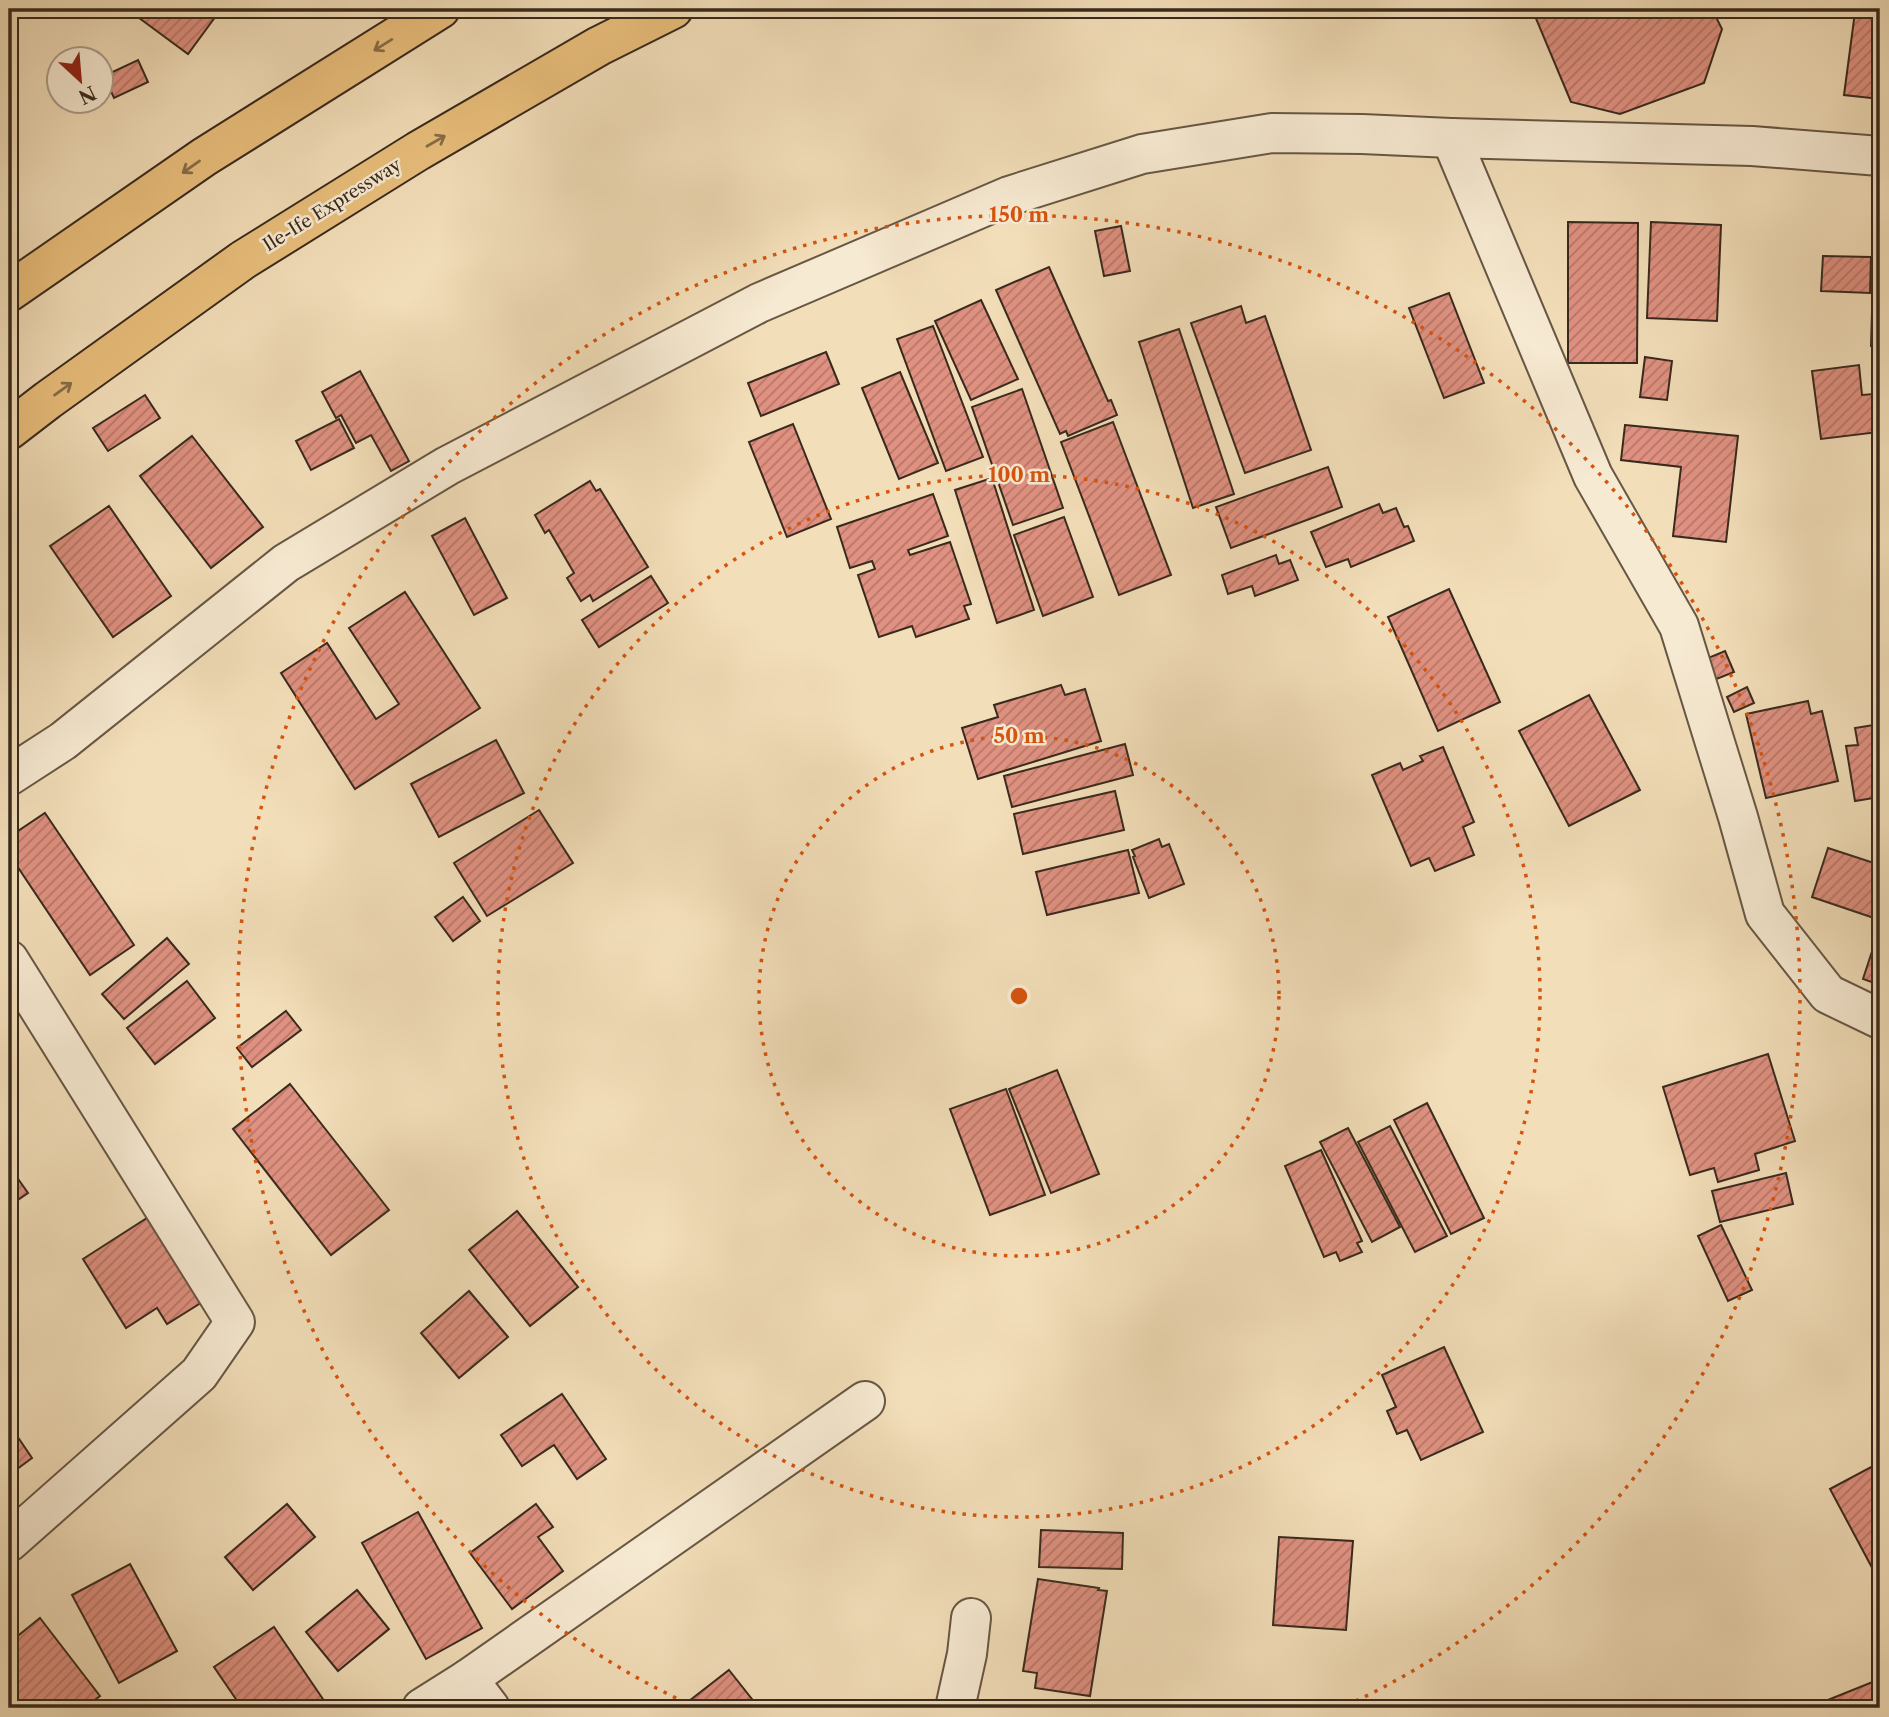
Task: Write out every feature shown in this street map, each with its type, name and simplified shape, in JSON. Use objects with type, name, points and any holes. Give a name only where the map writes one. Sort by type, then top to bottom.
[{"type":"main road","points":[[9,292],[204,157],[440,9]]},
{"type":"main road","name":"Ile-Ife Expressway","points":[[9,430],[243,260],[418,151],[599,46],[673,9]]},
{"type":"street","points":[[9,776],[63,741],[286,564],[447,466],[759,303],[1009,196],[1142,154],[1272,133],[1752,146],[1880,156]]},
{"type":"street","points":[[1451,138],[1593,476],[1679,626],[1765,914],[1828,993],[1880,1019]]},
{"type":"street","points":[[9,960],[235,1322],[199,1374],[9,1542]]},
{"type":"street","points":[[422,1708],[479,1694],[865,1401]]},
{"type":"street","points":[[955,1708],[967,1654],[971,1618]]},
{"type":"building","points":[[127,9],[221,9],[188,54]]},
{"type":"building","points":[[1532,9],[1712,9],[1722,29],[1704,83],[1620,114],[1571,102]]},
{"type":"building","points":[[1855,12],[1880,16],[1880,99],[1844,95]]},
{"type":"building","points":[[138,60],[148,82],[116,97],[116,70]]},
{"type":"building","points":[[1568,222],[1638,223],[1637,363],[1568,363]]},
{"type":"building","points":[[1651,222],[1721,225],[1717,321],[1647,318]]},
{"type":"building","points":[[1121,226],[1130,271],[1104,276],[1095,231]]},
{"type":"building","points":[[1823,256],[1871,257],[1870,293],[1821,291]]},
{"type":"building","points":[[1049,267],[1108,401],[1111,400],[1117,415],[1068,436],[1066,431],[1060,434],[996,290]]},
{"type":"building","points":[[1449,293],[1484,383],[1444,398],[1409,308]]},
{"type":"building","points":[[981,300],[1018,379],[971,400],[935,321]]},
{"type":"building","points":[[1241,306],[1246,323],[1265,316],[1311,450],[1245,473],[1191,323]]},
{"type":"building","points":[[1872,312],[1880,312],[1880,346],[1871,346]]},
{"type":"building","points":[[933,326],[983,457],[946,471],[897,339]]},
{"type":"building","points":[[1179,329],[1234,494],[1193,508],[1139,342]]},
{"type":"building","points":[[826,352],[839,384],[761,416],[748,383]]},
{"type":"building","points":[[1645,357],[1672,361],[1667,400],[1640,397]]},
{"type":"building","points":[[1859,365],[1862,395],[1874,394],[1879,432],[1821,439],[1812,371]]},
{"type":"building","points":[[360,371],[409,461],[391,471],[371,435],[356,443],[341,415],[336,418],[322,392]]},
{"type":"building","points":[[900,372],[938,463],[899,479],[862,388]]},
{"type":"building","points":[[1022,389],[1063,508],[1013,525],[972,407]]},
{"type":"building","points":[[145,395],[160,418],[108,451],[93,428]]},
{"type":"building","points":[[339,419],[354,448],[311,470],[296,441]]},
{"type":"building","points":[[1113,422],[1171,575],[1119,595],[1061,442]]},
{"type":"building","points":[[793,424],[831,519],[787,537],[749,442]]},
{"type":"building","points":[[1625,425],[1738,436],[1726,542],[1673,536],[1681,467],[1621,460]]},
{"type":"building","points":[[192,436],[263,527],[211,568],[140,476]]},
{"type":"building","points":[[1328,467],[1342,507],[1231,548],[1216,507]]},
{"type":"building","points":[[992,478],[1034,610],[997,623],[955,490]]},
{"type":"building","points":[[590,481],[596,491],[600,489],[648,567],[593,601],[590,595],[581,601],[567,578],[574,573],[549,530],[545,533],[535,515]]},
{"type":"building","points":[[933,494],[948,536],[908,550],[910,555],[950,542],[971,604],[964,606],[969,619],[916,637],[912,626],[879,637],[858,575],[875,569],[872,561],[850,568],[837,527]]},
{"type":"building","points":[[1379,504],[1383,513],[1396,508],[1414,541],[1351,567],[1348,559],[1326,567],[1311,532]]},
{"type":"building","points":[[109,506],[171,596],[113,637],[50,546]]},
{"type":"building","points":[[1064,517],[1093,597],[1043,616],[1014,535]]},
{"type":"building","points":[[465,518],[507,598],[474,615],[432,536]]},
{"type":"building","points":[[1276,555],[1279,564],[1290,560],[1298,580],[1255,596],[1252,586],[1228,594],[1222,575]]},
{"type":"building","points":[[651,576],[668,603],[599,647],[582,620]]},
{"type":"building","points":[[1449,589],[1500,702],[1438,731],[1388,617]]},
{"type":"building","points":[[405,592],[480,708],[355,789],[281,673],[327,643],[376,719],[399,704],[349,628]]},
{"type":"building","points":[[1725,651],[1734,672],[1709,682],[1701,661]]},
{"type":"building","points":[[1061,685],[1065,695],[1085,689],[1101,741],[978,779],[962,728],[998,717],[994,705]]},
{"type":"building","points":[[1747,687],[1754,703],[1734,712],[1727,697]]},
{"type":"building","points":[[1589,695],[1640,790],[1569,826],[1519,731]]},
{"type":"building","points":[[1808,701],[1811,714],[1822,711],[1838,781],[1766,798],[1746,714]]},
{"type":"building","points":[[1880,724],[1880,797],[1855,801],[1846,746],[1858,745],[1855,728]]},
{"type":"building","points":[[496,740],[524,793],[439,837],[411,784]]},
{"type":"building","points":[[1125,744],[1133,775],[1012,807],[1004,776]]},
{"type":"building","points":[[1443,747],[1474,822],[1463,827],[1474,855],[1435,871],[1429,858],[1411,866],[1372,775],[1400,763],[1403,770],[1423,761],[1420,756]]},
{"type":"building","points":[[1115,791],[1124,830],[1023,854],[1014,814]]},
{"type":"building","points":[[539,810],[573,863],[487,916],[454,863]]},
{"type":"building","points":[[45,813],[134,945],[90,975],[9,854],[9,837]]},
{"type":"building","points":[[1159,839],[1162,847],[1169,844],[1184,884],[1149,898],[1132,850]]},
{"type":"building","points":[[1828,848],[1880,865],[1880,920],[1812,897]]},
{"type":"building","points":[[1128,850],[1139,893],[1047,915],[1036,872]]},
{"type":"building","points":[[463,897],[480,921],[453,941],[435,917]]},
{"type":"building","points":[[1880,927],[1880,985],[1863,979]]},
{"type":"building","points":[[167,938],[189,964],[124,1019],[102,994]]},
{"type":"building","points":[[187,981],[215,1018],[155,1064],[127,1028]]},
{"type":"building","points":[[286,1011],[301,1030],[252,1067],[237,1048]]},
{"type":"building","points":[[1768,1054],[1795,1141],[1755,1154],[1759,1170],[1718,1182],[1714,1168],[1690,1175],[1663,1087]]},
{"type":"building","points":[[1057,1070],[1099,1174],[1051,1193],[1009,1089]]},
{"type":"building","points":[[290,1084],[389,1210],[331,1255],[233,1129]]},
{"type":"building","points":[[1006,1089],[1045,1195],[990,1215],[950,1109]]},
{"type":"building","points":[[1427,1103],[1484,1218],[1451,1234],[1394,1120]]},
{"type":"building","points":[[1390,1126],[1447,1236],[1415,1252],[1358,1142]]},
{"type":"building","points":[[1348,1128],[1400,1227],[1372,1242],[1320,1142]]},
{"type":"building","points":[[1321,1150],[1362,1241],[1357,1243],[1362,1252],[1340,1261],[1336,1252],[1324,1257],[1285,1166]]},
{"type":"building","points":[[9,1166],[28,1193],[9,1206]]},
{"type":"building","points":[[1786,1173],[1793,1204],[1720,1222],[1712,1191]]},
{"type":"building","points":[[158,1211],[212,1296],[167,1324],[157,1308],[126,1328],[83,1259]]},
{"type":"building","points":[[517,1211],[578,1287],[530,1326],[469,1250]]},
{"type":"building","points":[[1721,1225],[1752,1290],[1728,1301],[1698,1236]]},
{"type":"building","points":[[469,1291],[508,1337],[459,1378],[421,1333]]},
{"type":"building","points":[[1444,1347],[1483,1432],[1421,1460],[1407,1430],[1397,1434],[1387,1411],[1396,1407],[1382,1375]]},
{"type":"building","points":[[562,1394],[606,1459],[577,1479],[554,1445],[522,1466],[501,1435]]},
{"type":"building","points":[[9,1424],[32,1458],[9,1475]]},
{"type":"building","points":[[1871,1467],[1880,1483],[1880,1576],[1877,1577],[1830,1489]]},
{"type":"building","points":[[287,1504],[315,1537],[253,1590],[225,1557]]},
{"type":"building","points":[[536,1504],[553,1527],[538,1537],[563,1571],[512,1609],[470,1553]]},
{"type":"building","points":[[418,1512],[482,1628],[426,1659],[362,1543]]},
{"type":"building","points":[[1041,1530],[1123,1533],[1122,1569],[1039,1567]]},
{"type":"building","points":[[1279,1537],[1353,1541],[1346,1630],[1273,1625]]},
{"type":"building","points":[[130,1564],[177,1651],[119,1683],[72,1595]]},
{"type":"building","points":[[1038,1579],[1107,1591],[1090,1696],[1035,1688],[1037,1673],[1023,1671]]},
{"type":"building","points":[[357,1590],[389,1629],[338,1671],[306,1632]]},
{"type":"building","points":[[40,1618],[100,1696],[84,1708],[14,1708],[9,1701],[9,1643]]},
{"type":"building","points":[[274,1627],[329,1708],[242,1708],[214,1667]]},
{"type":"building","points":[[729,1670],[759,1708],[680,1708]]},
{"type":"building","points":[[1880,1679],[1880,1708],[1808,1708]]}]
